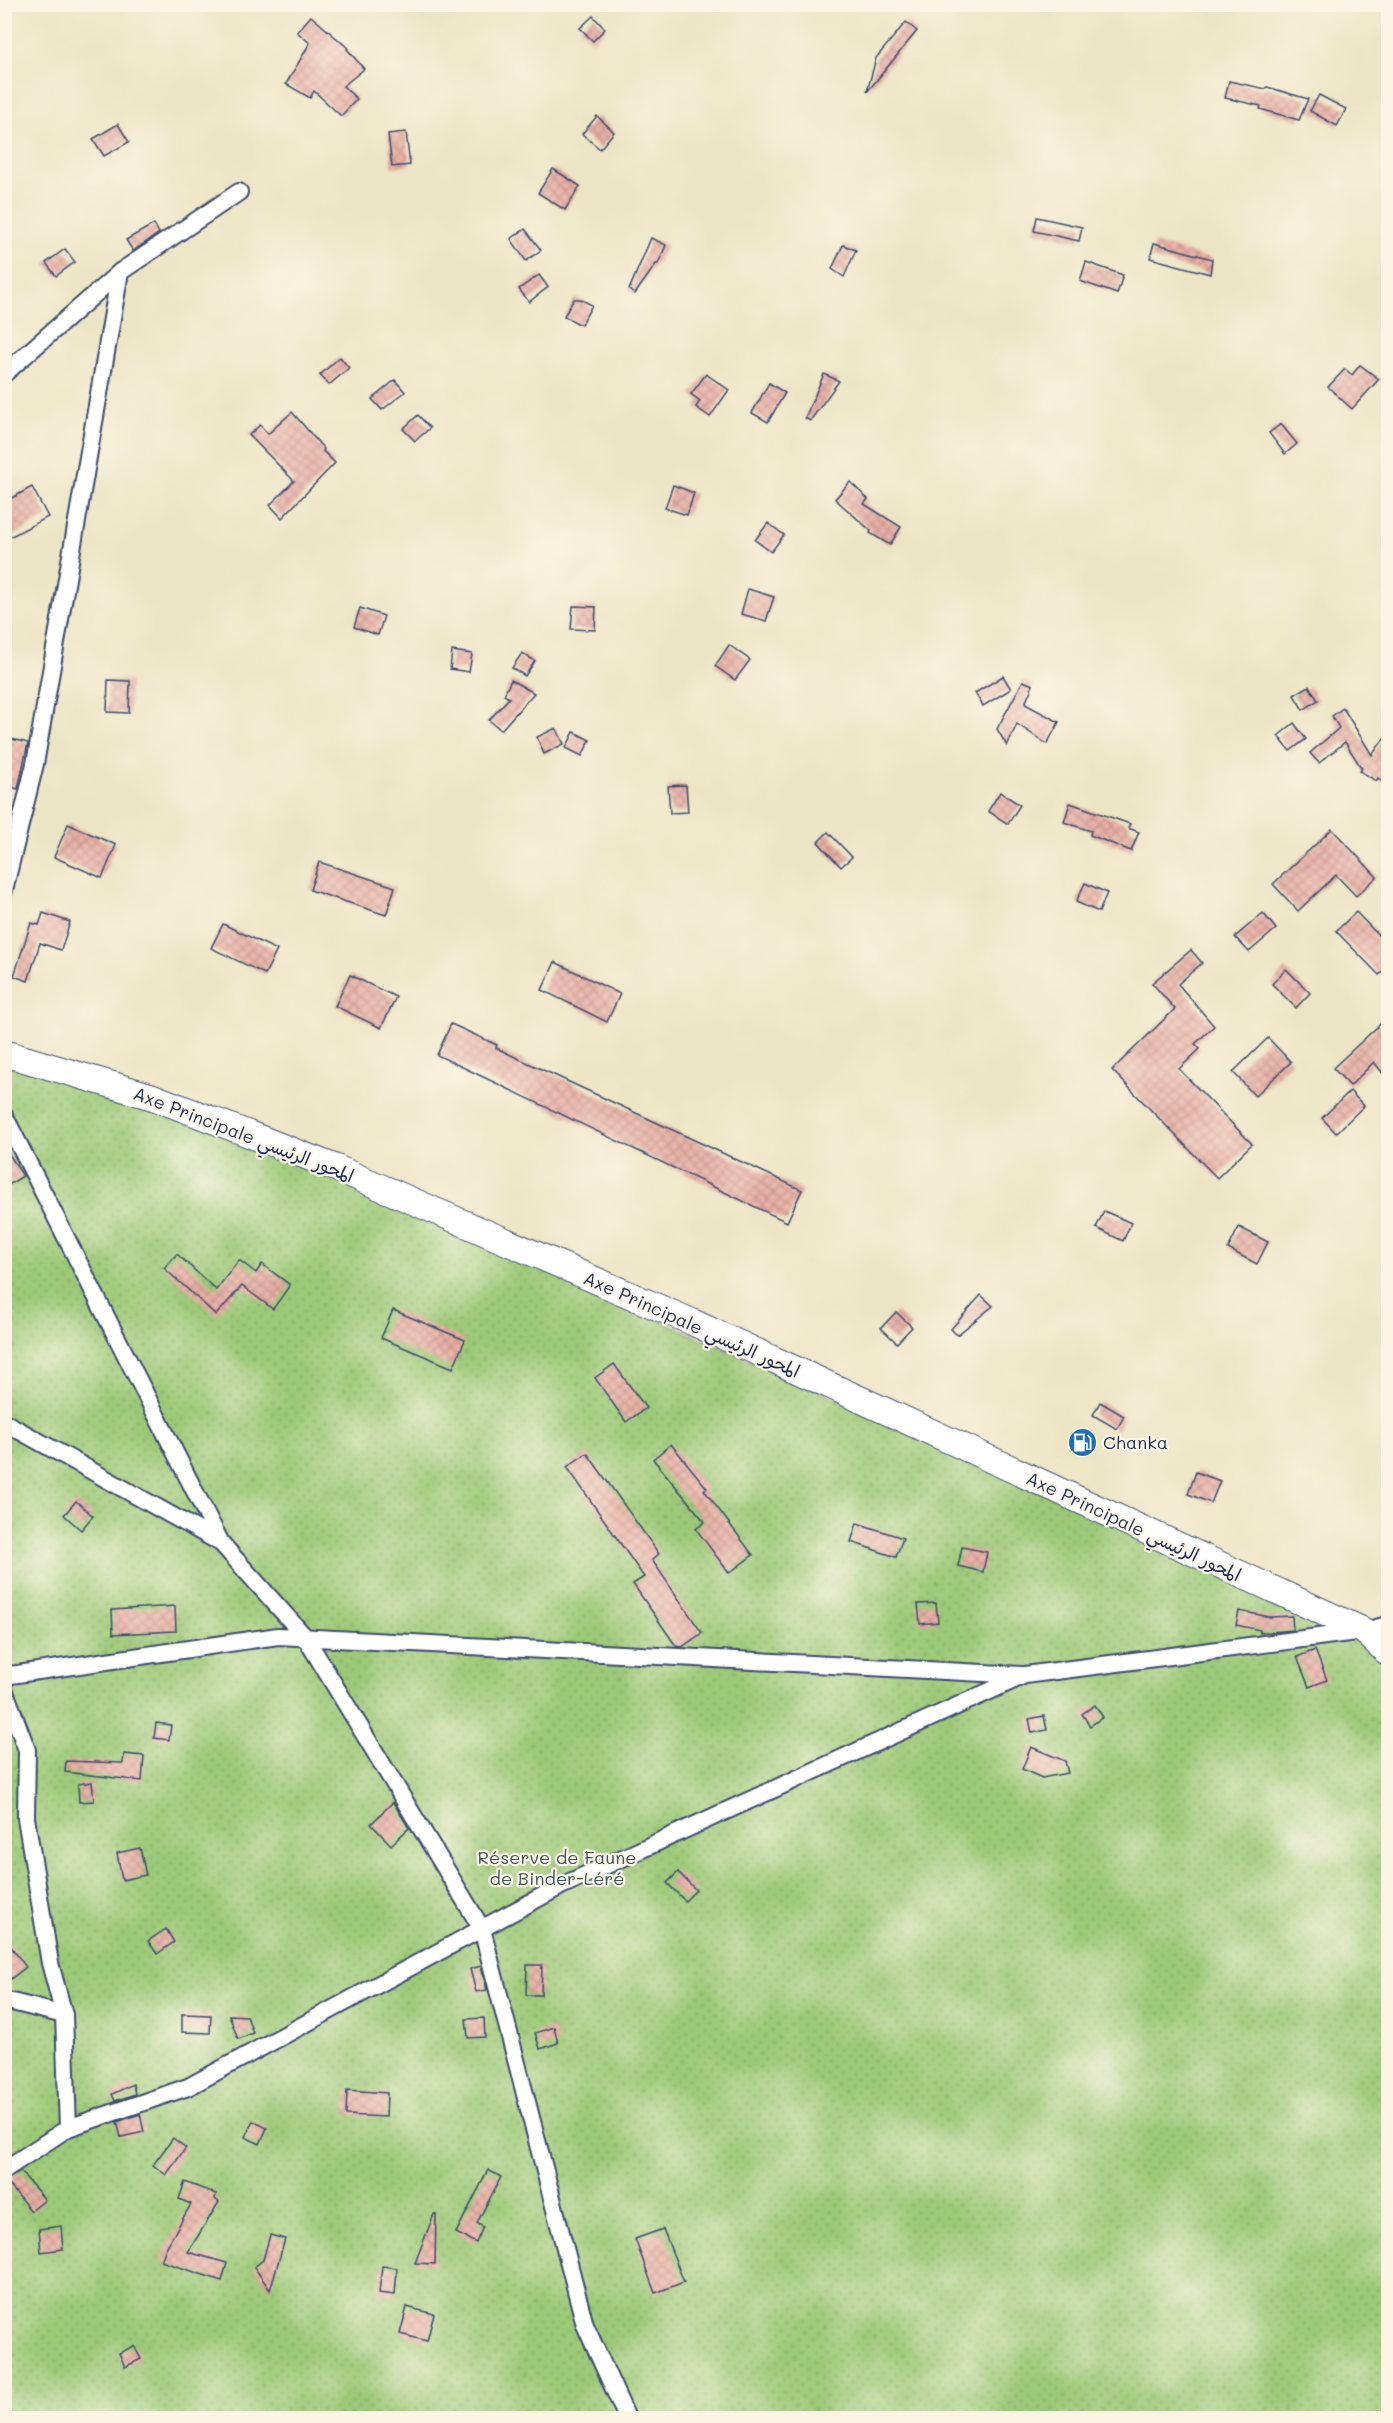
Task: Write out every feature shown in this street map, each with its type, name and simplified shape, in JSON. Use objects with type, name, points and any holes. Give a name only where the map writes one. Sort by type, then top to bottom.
[{"type":"main road","name":"Axe Principale المحور الرئيسي","points":[[4,1053],[153,1097],[334,1167],[692,1322],[1364,1631],[1389,1653]]},
{"type":"street","points":[[4,374],[120,272],[239,192]]},
{"type":"street","points":[[4,890],[36,764],[120,272]]},
{"type":"street","points":[[4,1115],[221,1543],[306,1638],[482,1929],[585,2325],[627,2418]]},
{"type":"street","points":[[4,1422],[221,1543]]},
{"type":"street","points":[[4,1676],[278,1636],[1025,1675],[1364,1631],[1389,1625]]},
{"type":"street","points":[[4,2170],[68,2128],[188,2087],[561,1886],[1025,1675]]},
{"type":"street","points":[[4,1689],[27,1750],[26,1818],[50,1963],[64,2014],[68,2128]]},
{"type":"street","points":[[4,2000],[64,2014]]},
{"type":"green space","name":"Réserve de Faune de Binder-Léré","points":[[4,1053],[153,1097],[1364,1631],[1388,1625],[1388,2418],[5,2418]]},
{"type":"building","points":[[311,16],[348,48],[364,69],[343,86],[357,99],[341,116],[314,91],[310,98],[286,84],[310,43],[297,32]]},
{"type":"building","points":[[593,16],[605,29],[593,41],[580,28]]},
{"type":"building","points":[[906,22],[917,31],[867,92],[876,58]]},
{"type":"building","points":[[1229,81],[1266,89],[1267,87],[1308,99],[1299,120],[1260,109],[1261,106],[1225,98]]},
{"type":"building","points":[[1319,95],[1346,109],[1337,126],[1310,111]]},
{"type":"building","points":[[597,116],[614,132],[600,149],[582,134]]},
{"type":"building","points":[[118,124],[129,142],[104,156],[93,139]]},
{"type":"building","points":[[406,132],[410,165],[392,167],[388,134]]},
{"type":"building","points":[[553,169],[580,186],[565,210],[538,193]]},
{"type":"building","points":[[1037,217],[1082,227],[1079,241],[1034,231]]},
{"type":"building","points":[[154,224],[159,233],[133,251],[126,240]]},
{"type":"building","points":[[525,229],[541,250],[526,261],[511,239]]},
{"type":"building","points":[[651,238],[666,245],[658,264],[635,294],[629,290]]},
{"type":"building","points":[[1154,243],[1212,259],[1210,274],[1150,258]]},
{"type":"building","points":[[843,245],[856,250],[844,277],[832,269]]},
{"type":"building","points":[[65,249],[75,262],[56,276],[46,263]]},
{"type":"building","points":[[1086,262],[1123,275],[1117,294],[1080,281]]},
{"type":"building","points":[[539,275],[548,287],[529,302],[519,289]]},
{"type":"building","points":[[574,299],[580,299],[592,305],[581,325],[564,316]]},
{"type":"building","points":[[340,357],[349,368],[329,385],[320,375]]},
{"type":"building","points":[[1360,365],[1379,379],[1352,409],[1328,387],[1345,369],[1352,375]]},
{"type":"building","points":[[706,374],[729,390],[710,417],[696,407],[700,401],[691,394]]},
{"type":"building","points":[[824,374],[839,381],[810,421],[805,418]]},
{"type":"building","points":[[395,380],[405,392],[382,410],[372,399]]},
{"type":"building","points":[[769,383],[785,393],[768,422],[752,413]]},
{"type":"building","points":[[292,412],[335,463],[282,518],[270,505],[294,481],[249,435],[260,425],[268,434]]},
{"type":"building","points":[[418,415],[430,428],[415,441],[403,429]]},
{"type":"building","points":[[1281,424],[1297,444],[1285,454],[1269,433]]},
{"type":"building","points":[[850,482],[868,499],[864,504],[901,527],[890,545],[870,533],[871,531],[835,499]]},
{"type":"building","points":[[673,485],[694,493],[687,515],[665,508]]},
{"type":"building","points":[[32,487],[48,517],[4,540],[4,502]]},
{"type":"building","points":[[768,523],[784,535],[771,552],[755,540]]},
{"type":"building","points":[[748,589],[774,597],[766,621],[741,614]]},
{"type":"building","points":[[573,606],[596,607],[595,630],[571,629]]},
{"type":"building","points":[[360,608],[384,616],[378,635],[354,627]]},
{"type":"building","points":[[729,645],[750,660],[735,680],[715,666]]},
{"type":"building","points":[[452,651],[472,654],[469,672],[450,669]]},
{"type":"building","points":[[522,653],[535,661],[525,676],[512,668]]},
{"type":"building","points":[[1003,676],[1011,689],[983,706],[975,693]]},
{"type":"building","points":[[108,680],[130,681],[129,713],[107,712]]},
{"type":"building","points":[[511,680],[534,693],[501,730],[489,720],[509,698],[504,695]]},
{"type":"building","points":[[1023,681],[1033,685],[1025,704],[1059,722],[1047,744],[1017,724],[1007,746],[997,729]]},
{"type":"building","points":[[1309,686],[1318,700],[1303,710],[1294,695]]},
{"type":"building","points":[[1343,708],[1372,755],[1389,732],[1389,787],[1378,778],[1376,781],[1360,771],[1362,769],[1345,742],[1319,763],[1310,753],[1339,728],[1332,716]]},
{"type":"building","points":[[1294,723],[1306,739],[1290,751],[1278,736]]},
{"type":"building","points":[[556,728],[564,744],[544,754],[537,737]]},
{"type":"building","points":[[574,732],[590,740],[582,756],[566,748]]},
{"type":"building","points":[[4,737],[28,743],[18,789],[4,785]]},
{"type":"building","points":[[686,785],[688,812],[670,813],[668,786]]},
{"type":"building","points":[[1000,792],[1020,805],[1008,824],[988,811]]},
{"type":"building","points":[[1070,803],[1130,824],[1128,828],[1139,832],[1131,851],[1090,835],[1091,831],[1064,822]]},
{"type":"building","points":[[68,824],[116,845],[102,878],[54,857]]},
{"type":"building","points":[[1332,829],[1377,877],[1356,896],[1336,875],[1298,911],[1273,884]]},
{"type":"building","points":[[828,832],[852,857],[841,867],[818,842]]},
{"type":"building","points":[[319,862],[395,887],[386,915],[310,890]]},
{"type":"building","points":[[1085,883],[1107,893],[1099,912],[1076,902]]},
{"type":"building","points":[[1356,912],[1389,946],[1389,966],[1379,975],[1336,931]]},
{"type":"building","points":[[43,913],[70,922],[61,950],[40,943],[28,981],[14,976],[31,923],[39,925]]},
{"type":"building","points":[[1263,913],[1276,929],[1249,952],[1235,937]]},
{"type":"building","points":[[223,924],[277,950],[265,974],[211,948]]},
{"type":"building","points":[[1191,950],[1202,963],[1178,984],[1214,1026],[1195,1044],[1200,1049],[1179,1069],[1252,1144],[1217,1178],[1112,1070],[1175,1009],[1152,983]]},
{"type":"building","points":[[555,962],[620,994],[607,1022],[542,990]]},
{"type":"building","points":[[1286,969],[1310,993],[1296,1008],[1272,984]]},
{"type":"building","points":[[350,975],[396,997],[381,1028],[335,1006]]},
{"type":"building","points":[[1389,1016],[1389,1081],[1374,1062],[1350,1086],[1333,1068]]},
{"type":"building","points":[[451,1024],[497,1045],[496,1048],[802,1190],[787,1222],[437,1055]]},
{"type":"building","points":[[1268,1038],[1291,1062],[1255,1096],[1233,1072]]},
{"type":"building","points":[[1350,1091],[1364,1106],[1336,1133],[1322,1118]]},
{"type":"building","points":[[4,1146],[23,1176],[4,1188]]},
{"type":"building","points":[[1104,1211],[1131,1223],[1123,1241],[1096,1228]]},
{"type":"building","points":[[1239,1227],[1268,1242],[1257,1264],[1228,1249]]},
{"type":"building","points":[[177,1254],[216,1290],[239,1260],[256,1273],[262,1264],[290,1285],[273,1309],[242,1286],[216,1315],[164,1268]]},
{"type":"building","points":[[981,1295],[993,1306],[957,1335],[951,1329]]},
{"type":"building","points":[[393,1310],[465,1340],[453,1368],[381,1338]]},
{"type":"building","points":[[896,1312],[912,1327],[897,1343],[881,1328]]},
{"type":"building","points":[[614,1364],[646,1408],[626,1422],[595,1378]]},
{"type":"building","points":[[1100,1402],[1124,1416],[1117,1429],[1093,1415]]},
{"type":"building","points":[[671,1444],[707,1488],[704,1490],[753,1555],[729,1573],[696,1529],[705,1522],[653,1459]]},
{"type":"building","points":[[587,1453],[659,1554],[652,1560],[702,1633],[682,1647],[676,1646],[633,1584],[644,1577],[567,1467]]},
{"type":"building","points":[[1196,1472],[1220,1481],[1211,1503],[1188,1494]]},
{"type":"building","points":[[76,1501],[93,1516],[81,1530],[64,1515]]},
{"type":"building","points":[[857,1523],[903,1538],[896,1557],[851,1542]]},
{"type":"building","points":[[962,1547],[987,1552],[983,1572],[958,1566]]},
{"type":"building","points":[[936,1603],[938,1622],[920,1624],[918,1604]]},
{"type":"building","points":[[175,1606],[176,1631],[113,1634],[112,1610]]},
{"type":"building","points":[[1239,1611],[1270,1617],[1292,1616],[1293,1630],[1260,1633],[1260,1630],[1236,1625]]},
{"type":"building","points":[[1315,1650],[1327,1680],[1309,1687],[1297,1657]]},
{"type":"building","points":[[1095,1705],[1103,1717],[1090,1726],[1082,1714]]},
{"type":"building","points":[[1044,1716],[1047,1730],[1032,1733],[1029,1719]]},
{"type":"building","points":[[156,1723],[171,1725],[169,1740],[154,1738]]},
{"type":"building","points":[[1031,1747],[1065,1761],[1068,1773],[1042,1778],[1022,1769]]},
{"type":"building","points":[[124,1754],[144,1756],[142,1781],[65,1772],[66,1761],[123,1763]]},
{"type":"building","points":[[92,1782],[94,1801],[79,1802],[78,1784]]},
{"type":"building","points":[[393,1802],[409,1828],[391,1845],[371,1824]]},
{"type":"building","points":[[140,1848],[146,1875],[122,1880],[117,1853]]},
{"type":"building","points":[[678,1872],[696,1890],[685,1901],[667,1883]]},
{"type":"building","points":[[166,1929],[174,1942],[157,1954],[148,1941]]},
{"type":"building","points":[[4,1937],[26,1967],[4,1984]]},
{"type":"building","points":[[527,1965],[542,1965],[541,1995],[526,1995]]},
{"type":"building","points":[[481,1966],[487,1990],[476,1992],[470,1969]]},
{"type":"building","points":[[182,2014],[211,2015],[210,2033],[182,2032]]},
{"type":"building","points":[[229,2015],[247,2016],[253,2033],[238,2039]]},
{"type":"building","points":[[484,2018],[485,2037],[468,2038],[466,2019]]},
{"type":"building","points":[[554,2027],[558,2043],[540,2049],[535,2033]]},
{"type":"building","points":[[133,2084],[135,2094],[115,2101],[112,2094]]},
{"type":"building","points":[[347,2090],[387,2093],[386,2117],[346,2115]]},
{"type":"building","points":[[140,2114],[144,2132],[121,2137],[117,2122]]},
{"type":"building","points":[[253,2121],[267,2128],[260,2144],[245,2137]]},
{"type":"building","points":[[173,2138],[186,2148],[166,2175],[153,2165]]},
{"type":"building","points":[[488,2170],[501,2177],[477,2223],[483,2227],[476,2243],[456,2233]]},
{"type":"building","points":[[21,2172],[45,2200],[31,2211],[5,2180]]},
{"type":"building","points":[[185,2182],[216,2194],[215,2199],[219,2202],[188,2252],[227,2263],[222,2281],[161,2261],[191,2204],[179,2199]]},
{"type":"building","points":[[434,2214],[436,2214],[435,2264],[415,2263]]},
{"type":"building","points":[[61,2226],[63,2249],[41,2252],[39,2229]]},
{"type":"building","points":[[663,2229],[684,2282],[655,2293],[635,2239]]},
{"type":"building","points":[[270,2235],[285,2239],[270,2290],[254,2267],[263,2260]]},
{"type":"building","points":[[382,2266],[397,2268],[395,2295],[379,2293]]},
{"type":"building","points":[[407,2307],[434,2314],[427,2341],[400,2334]]},
{"type":"building","points":[[134,2346],[141,2359],[125,2367],[119,2353]]},
{"type":"place","name":"Chanka","points":[[1082,1442]]}]
